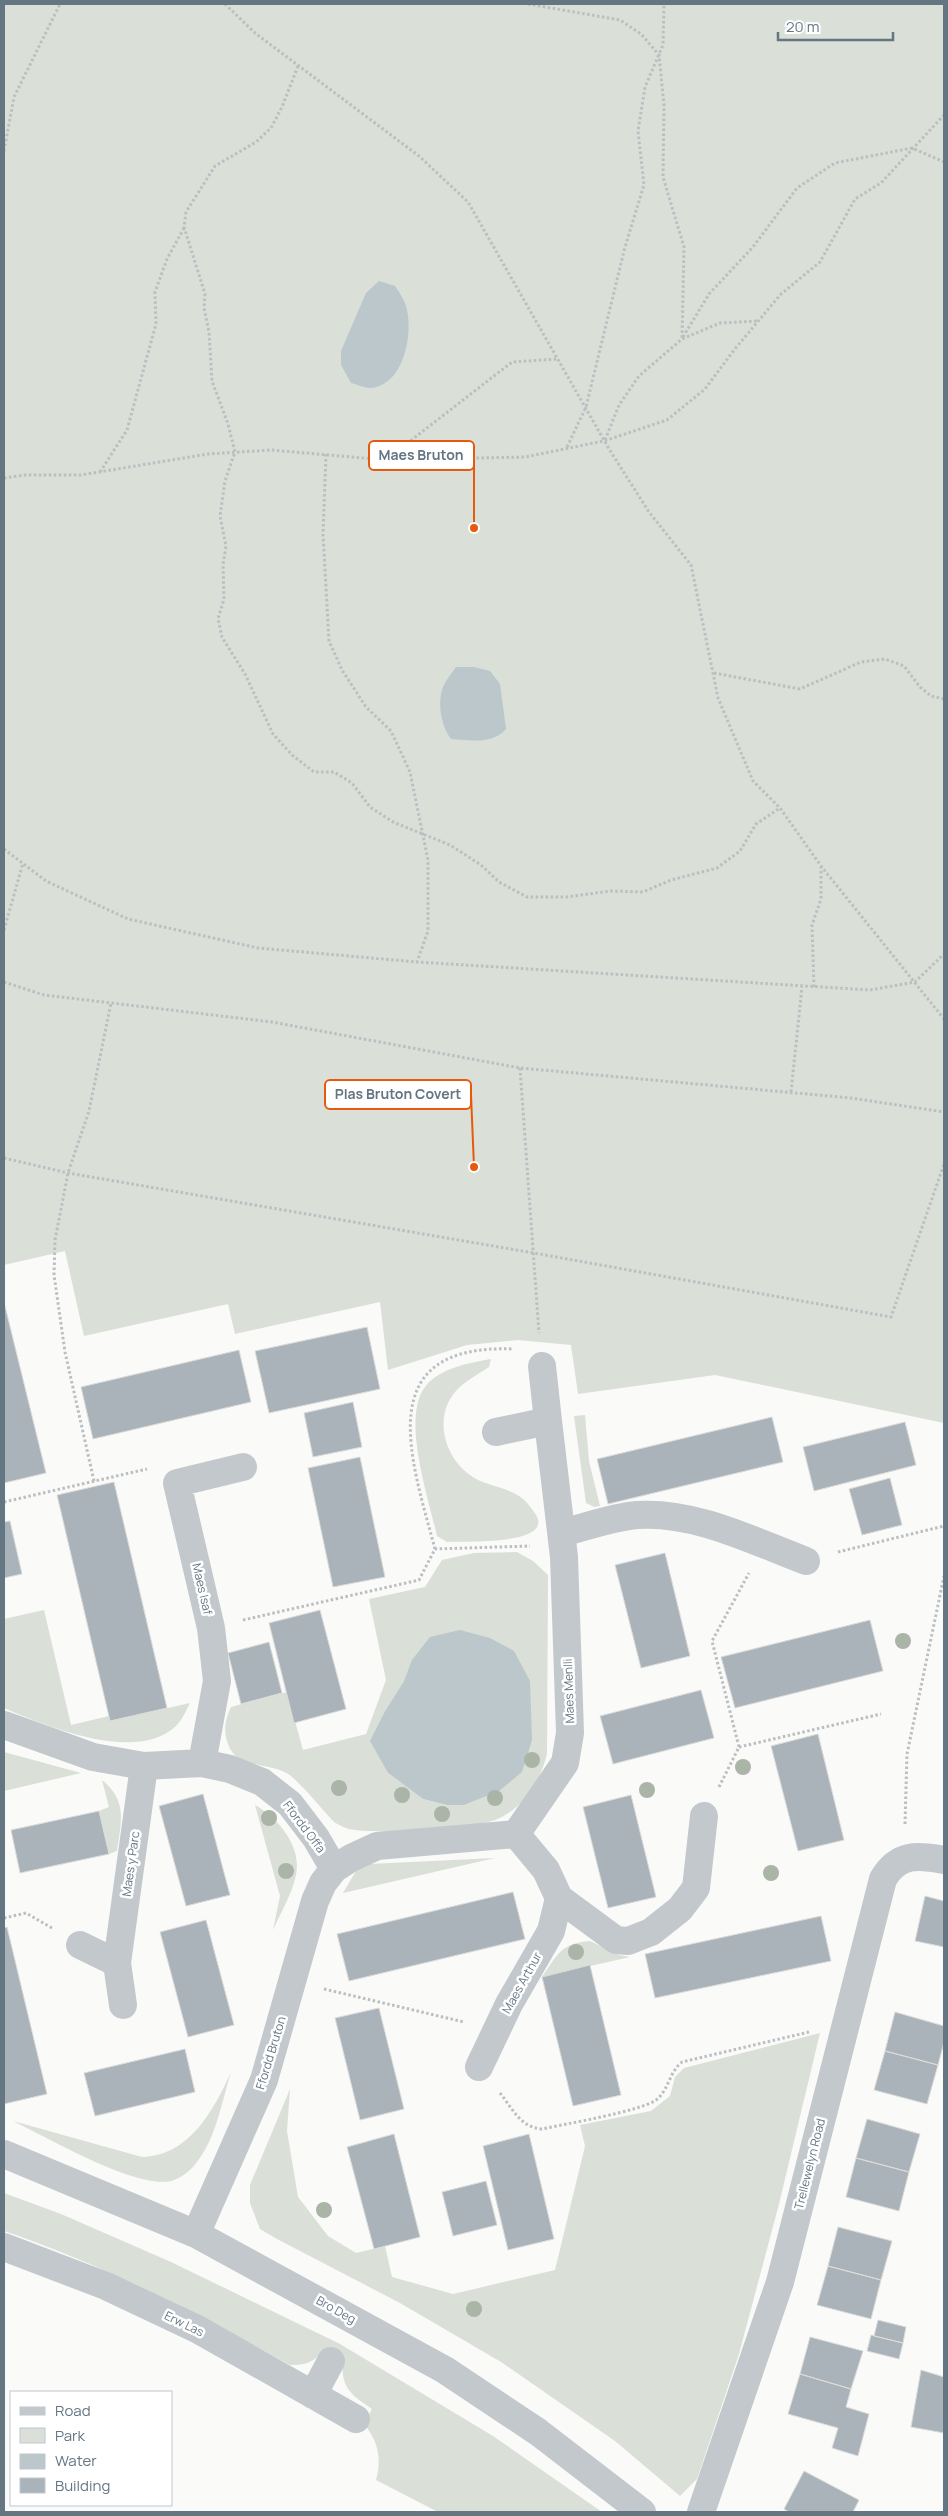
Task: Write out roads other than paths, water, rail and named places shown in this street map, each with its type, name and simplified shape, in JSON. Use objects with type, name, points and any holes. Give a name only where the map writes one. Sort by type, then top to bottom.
[{"type":"street","name":"Maes Menlli","points":[[516,1834],[565,1763],[570,1733],[562,1539],[541,1358]]},
{"type":"street","points":[[496,1432],[548,1421]]},
{"type":"street","name":"Maes Isaf","points":[[202,1763],[217,1681],[211,1628],[177,1483],[243,1468]]},
{"type":"street","points":[[562,1539],[636,1515],[677,1517],[714,1527],[806,1561]]},
{"type":"street","name":"Ffordd Offa","points":[[4,1725],[93,1757],[144,1766],[202,1763],[230,1770],[262,1782],[290,1804],[316,1838],[334,1869]]},
{"type":"street","name":"Maes y Parc","points":[[123,2005],[117,1964],[144,1766]]},
{"type":"street","points":[[334,1869],[351,1858],[377,1846],[516,1834],[546,1870],[559,1898],[616,1940],[628,1941],[651,1932],[680,1909],[696,1888],[704,1816]]},
{"type":"street","name":"Trellewelyn Road","points":[[701,2512],[780,2282],[883,1879],[889,1868],[911,1856],[944,1860]]},
{"type":"street","name":"Ffordd Bruton","points":[[196,2234],[264,2080],[315,1901],[323,1883],[334,1869]]},
{"type":"street","name":"Maes Arthur","points":[[480,2067],[509,2004],[552,1931],[559,1898]]},
{"type":"street","points":[[80,1945],[117,1964]]},
{"type":"street","name":"Bro Deg","points":[[4,2154],[196,2234],[445,2370],[538,2432],[642,2512]]},
{"type":"street","name":"Erw Las","points":[[4,2247],[106,2286],[197,2329],[356,2419]]},
{"type":"street","points":[[313,2395],[332,2361]]},
{"type":"water","points":[[379,281],[395,286],[406,306],[409,330],[404,356],[391,378],[382,385],[368,388],[351,383],[341,365],[341,351],[366,293]]},
{"type":"water","points":[[456,667],[474,667],[490,671],[500,684],[506,729],[500,734],[481,740],[451,739],[442,721],[440,700],[443,687]]},
{"type":"water","points":[[460,1630],[490,1638],[514,1651],[530,1681],[532,1740],[522,1772],[499,1791],[464,1805],[447,1805],[423,1799],[388,1773],[370,1741],[385,1711],[404,1681],[412,1660],[430,1637]]},
{"type":"place","name":"Maes Bruton","points":[[474,528]]},
{"type":"place","name":"Plas Bruton Covert","points":[[474,1167]]}]
